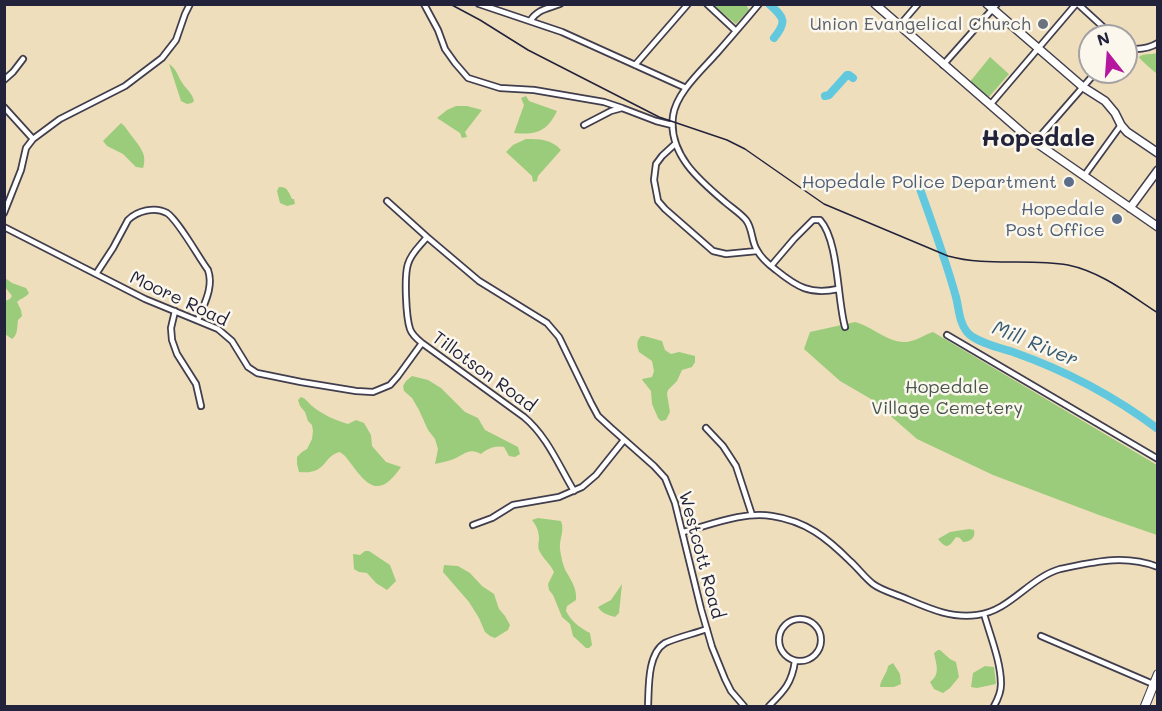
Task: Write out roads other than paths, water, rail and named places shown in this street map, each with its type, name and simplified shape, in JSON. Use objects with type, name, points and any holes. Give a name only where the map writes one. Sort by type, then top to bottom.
[{"type":"main road","points":[[1145,706],[1158,674]]},
{"type":"street","points":[[4,213],[21,170],[26,148],[33,139],[60,119],[125,86],[162,58],[176,40],[190,4]]},
{"type":"street","points":[[424,4],[447,52],[468,78],[500,88],[534,90],[604,102],[672,125]]},
{"type":"street","points":[[479,4],[562,32],[686,88]]},
{"type":"street","points":[[530,21],[540,10],[560,4]]},
{"type":"street","points":[[635,65],[688,4]]},
{"type":"street","points":[[707,4],[736,31]]},
{"type":"street","points":[[875,4],[1025,135],[1158,227]]},
{"type":"street","points":[[899,26],[918,4]]},
{"type":"street","points":[[990,105],[1077,4],[1100,24]]},
{"type":"street","points":[[758,6],[686,88],[675,106],[672,125],[675,144],[683,158],[705,185],[746,221],[757,251],[771,266],[795,285],[808,290],[820,292],[838,289]]},
{"type":"street","points":[[943,65],[992,6],[1083,87],[1107,104],[1127,132],[1158,153]]},
{"type":"street","points":[[1138,48],[1158,43]]},
{"type":"street","points":[[4,80],[14,72],[23,59]]},
{"type":"street","points":[[1035,142],[1086,84]]},
{"type":"street","points":[[4,107],[33,139]]},
{"type":"street","points":[[584,125],[622,108]]},
{"type":"street","points":[[1084,176],[1121,124]]},
{"type":"street","points":[[675,144],[656,164],[654,180],[658,201],[713,251],[726,254],[757,251]]},
{"type":"street","points":[[1130,208],[1158,170]]},
{"type":"street","name":"Westcott Road","points":[[387,201],[479,280],[547,323],[559,337],[598,416],[665,478],[675,502],[712,647],[725,679],[744,706]]},
{"type":"street","points":[[96,274],[132,216],[152,210],[162,211],[171,216],[210,275],[208,295],[198,320]]},
{"type":"street","points":[[771,266],[813,220],[819,220],[829,236],[845,327]]},
{"type":"street","name":"Moore Road","points":[[4,227],[145,299],[218,329],[228,336],[252,371],[301,382],[373,392],[390,385],[422,344]]},
{"type":"street","name":"Tillotson Road","points":[[427,237],[412,255],[406,272],[410,329],[422,344],[536,428],[574,491]]},
{"type":"street","points":[[175,311],[171,328],[173,347],[196,384],[201,406]]},
{"type":"street","points":[[947,335],[1158,459]]},
{"type":"street","points":[[706,428],[723,446],[736,466],[752,515]]},
{"type":"street","points":[[473,525],[492,518],[513,505],[560,497],[582,487],[596,475],[624,440]]},
{"type":"street","points":[[683,532],[752,515],[770,515],[787,519],[817,532],[833,544],[870,582],[884,590],[945,613],[960,616],[984,614],[999,608],[1039,579],[1060,569],[1116,560],[1144,562],[1158,567]]},
{"type":"street","points":[[984,614],[1001,684],[994,706]]},
{"type":"street","points":[[807,620],[819,632],[821,640],[819,648],[808,660],[795,661],[781,649],[780,634],[785,626],[793,621],[807,620]]},
{"type":"street","points":[[648,706],[651,667],[658,650],[666,643],[707,629]]},
{"type":"street","points":[[1041,636],[1153,684]]},
{"type":"street","points":[[769,706],[789,683],[795,661]]},
{"type":"waterway","name":"Mill River","points":[[769,4],[782,20],[781,28],[774,38]]},
{"type":"waterway","name":"Mill River","points":[[825,96],[829,95],[847,75],[853,78]]},
{"type":"waterway","name":"Mill River","points":[[920,189],[948,270],[961,320],[967,332],[982,342],[1032,359],[1088,385],[1158,429]]},
{"type":"railway","points":[[450,4],[528,50],[659,117],[727,140],[745,149],[824,204],[948,256],[978,261],[1053,263],[1080,268],[1115,285],[1158,313]]},
{"type":"place","name":"Union Evangelical Church","points":[[1043,24]]},
{"type":"place","name":"Hopedale Police Department","points":[[1069,182]]},
{"type":"place","name":"Hopedale Post Office","points":[[1117,219]]},
{"type":"district","name":"Hopedale","points":[[1038,139]]},
{"type":"park label","name":"Hopedale Village Cemetery","points":[[947,397]]}]
